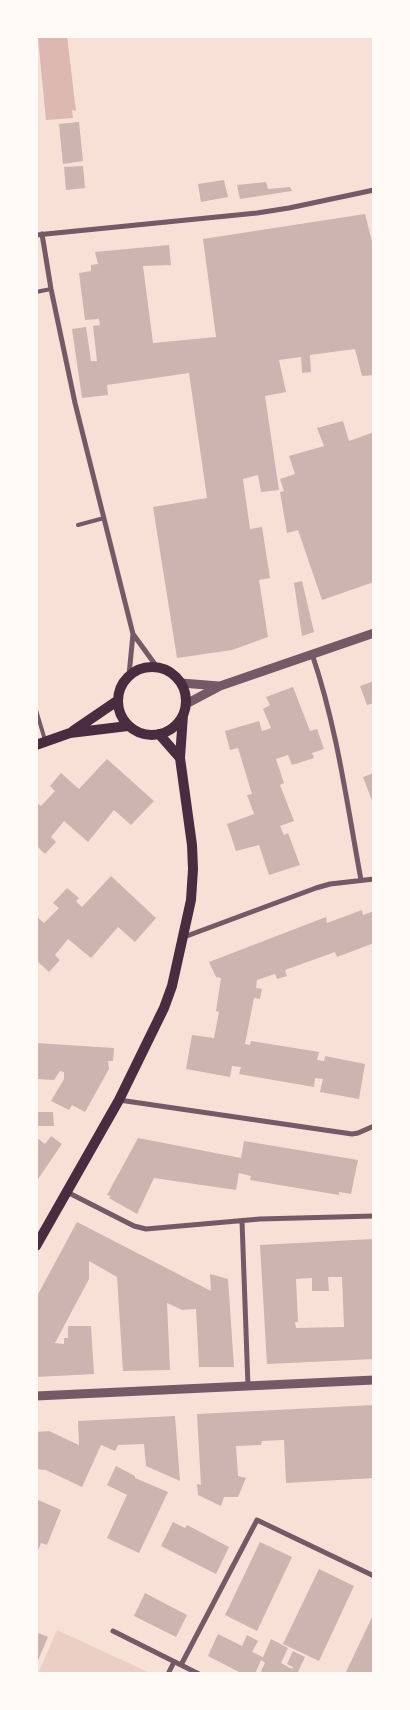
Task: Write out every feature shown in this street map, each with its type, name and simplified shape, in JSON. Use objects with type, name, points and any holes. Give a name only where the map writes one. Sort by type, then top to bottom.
[{"type":"main road","points":[[36,1246],[119,1100],[164,1008],[172,986],[191,900],[192,845],[180,758],[183,715],[186,704],[185,693],[181,683],[174,675],[157,667],[147,667],[138,670],[123,682],[117,701],[119,710],[128,726],[138,732],[148,735],[169,731],[183,715]]},
{"type":"main road","points":[[70,733],[117,701]]},
{"type":"main road","points":[[41,743],[70,733],[128,726]]},
{"type":"main road","points":[[159,734],[180,758]]},
{"type":"street","points":[[130,675],[133,634],[75,403],[39,235],[257,213],[374,190]]},
{"type":"street","points":[[186,704],[220,686],[374,632]]},
{"type":"street","points":[[133,634],[157,667]]},
{"type":"street","points":[[312,654],[334,727],[361,880]]},
{"type":"street","points":[[181,683],[220,686]]},
{"type":"street","points":[[184,937],[316,888],[330,884],[374,879]]},
{"type":"street","points":[[119,1100],[352,1134],[374,1126]]},
{"type":"street","points":[[67,1192],[134,1226],[146,1229],[242,1221],[374,1216]]},
{"type":"street","points":[[242,1221],[248,1386]]},
{"type":"street","points":[[36,1396],[374,1380]]},
{"type":"street","points":[[181,1665],[257,1520],[374,1576]]},
{"type":"street","points":[[113,1631],[199,1674]]},
{"type":"street","points":[[168,1674],[174,1662]]},
{"type":"lane","points":[[36,292],[51,288]]},
{"type":"lane","points":[[78,525],[104,518]]},
{"type":"lane","points":[[36,710],[41,743]]},
{"type":"shaded area","points":[[42,36],[67,36],[76,111],[72,110],[73,118],[46,120],[38,38],[42,38]]},
{"type":"shaded area","points":[[57,1630],[152,1674],[38,1674]]},
{"type":"building","points":[[79,122],[83,161],[63,164],[59,124]]},
{"type":"building","points":[[83,166],[85,188],[66,190],[64,167]]},
{"type":"building","points":[[224,180],[228,197],[201,202],[198,184]]},
{"type":"building","points":[[266,182],[268,189],[290,187],[292,191],[240,199],[237,185]]},
{"type":"building","points":[[365,214],[374,249],[374,375],[362,376],[355,349],[310,355],[311,372],[302,373],[301,357],[279,360],[286,392],[265,396],[279,490],[261,492],[258,475],[243,479],[250,529],[262,527],[270,578],[259,580],[268,637],[232,650],[177,658],[153,507],[207,498],[189,373],[107,385],[108,395],[82,398],[72,329],[86,327],[91,361],[97,361],[93,326],[100,325],[99,319],[85,320],[79,273],[91,271],[91,265],[98,264],[95,252],[169,245],[171,265],[143,266],[153,343],[216,337],[203,239]]},
{"type":"building","points":[[343,421],[349,441],[374,432],[374,582],[322,600],[298,530],[287,533],[280,492],[284,491],[280,479],[295,474],[289,456],[324,446],[317,428]]},
{"type":"building","points":[[302,581],[314,632],[302,636],[294,583]]},
{"type":"building","points":[[374,681],[374,703],[367,705],[360,686]]},
{"type":"building","points":[[293,687],[310,731],[317,729],[324,749],[312,753],[314,758],[292,765],[288,755],[276,759],[284,783],[280,785],[294,821],[280,826],[284,835],[288,833],[300,865],[269,875],[259,845],[236,851],[227,824],[254,814],[247,795],[252,794],[238,748],[230,750],[225,731],[259,721],[262,731],[271,728],[263,709],[270,705],[266,697]]},
{"type":"building","points":[[107,759],[154,801],[131,825],[114,810],[88,842],[64,821],[51,837],[56,842],[45,854],[36,845],[36,802],[41,806],[55,791],[50,786],[61,773],[79,789]]},
{"type":"building","points":[[374,773],[374,806],[363,777]]},
{"type":"building","points":[[111,876],[156,918],[135,942],[118,927],[91,958],[68,939],[55,955],[60,960],[49,972],[36,960],[36,916],[44,923],[59,908],[53,903],[67,888],[79,898],[76,901],[82,907]]},
{"type":"building","points":[[362,910],[363,915],[374,911],[374,943],[337,957],[335,952],[285,970],[287,976],[277,979],[275,974],[257,980],[256,988],[262,989],[260,999],[254,998],[245,1044],[250,1045],[251,1041],[319,1052],[317,1060],[324,1061],[325,1056],[365,1064],[359,1099],[320,1092],[323,1079],[315,1078],[314,1087],[239,1074],[241,1067],[232,1066],[230,1077],[186,1069],[192,1035],[214,1038],[219,1012],[216,1011],[221,978],[216,977],[209,962],[326,917],[327,923]]},
{"type":"building","points":[[36,1043],[114,1048],[113,1061],[108,1061],[109,1069],[85,1112],[72,1105],[69,1110],[51,1101],[64,1079],[64,1072],[60,1071],[54,1080],[36,1079]]},
{"type":"building","points":[[36,1112],[53,1112],[54,1126],[36,1126]]},
{"type":"building","points":[[51,1136],[62,1144],[36,1182],[36,1137],[45,1144]]},
{"type":"building","points":[[138,1138],[241,1158],[244,1141],[358,1160],[351,1194],[339,1192],[339,1195],[250,1180],[251,1176],[239,1173],[236,1190],[154,1178],[137,1214],[107,1195]]},
{"type":"building","points":[[77,1222],[211,1291],[210,1274],[228,1279],[234,1367],[199,1367],[196,1309],[182,1310],[167,1303],[170,1370],[123,1371],[117,1277],[89,1261],[89,1279],[55,1343],[64,1344],[64,1338],[68,1338],[68,1326],[91,1326],[94,1374],[36,1377],[36,1298]]},
{"type":"building","points":[[374,1239],[374,1359],[267,1364],[260,1245]],"holes":[[[328,1277],[342,1277],[344,1327],[296,1328],[295,1322],[298,1322],[296,1279],[312,1278],[312,1291],[329,1291]]]},
{"type":"building","points":[[374,1405],[374,1478],[286,1483],[284,1440],[262,1441],[261,1445],[236,1446],[238,1476],[246,1478],[238,1497],[224,1497],[221,1506],[198,1495],[197,1484],[201,1485],[197,1414]]},
{"type":"building","points":[[175,1416],[180,1481],[146,1466],[144,1444],[118,1445],[115,1451],[101,1445],[82,1487],[46,1470],[36,1469],[36,1432],[49,1431],[79,1445],[78,1421]]},
{"type":"building","points":[[116,1466],[135,1476],[135,1478],[168,1492],[139,1553],[107,1538],[127,1495],[107,1485]]},
{"type":"building","points":[[36,1499],[61,1510],[47,1545],[41,1543],[36,1555]]},
{"type":"building","points":[[173,1522],[185,1528],[187,1525],[229,1547],[216,1574],[161,1546]]},
{"type":"building","points":[[260,1542],[292,1557],[257,1631],[225,1615]]},
{"type":"building","points":[[319,1569],[354,1586],[319,1661],[283,1644]]},
{"type":"building","points":[[145,1593],[187,1615],[176,1637],[134,1616]]},
{"type":"building","points":[[374,1613],[374,1674],[345,1674]]},
{"type":"building","points":[[36,1632],[48,1637],[36,1665]]},
{"type":"building","points":[[218,1634],[242,1646],[247,1635],[258,1641],[252,1652],[263,1657],[271,1639],[288,1648],[281,1663],[292,1669],[293,1667],[287,1664],[293,1651],[305,1657],[297,1674],[286,1672],[264,1674],[261,1671],[265,1663],[261,1660],[255,1674],[243,1674],[208,1656]]}]
